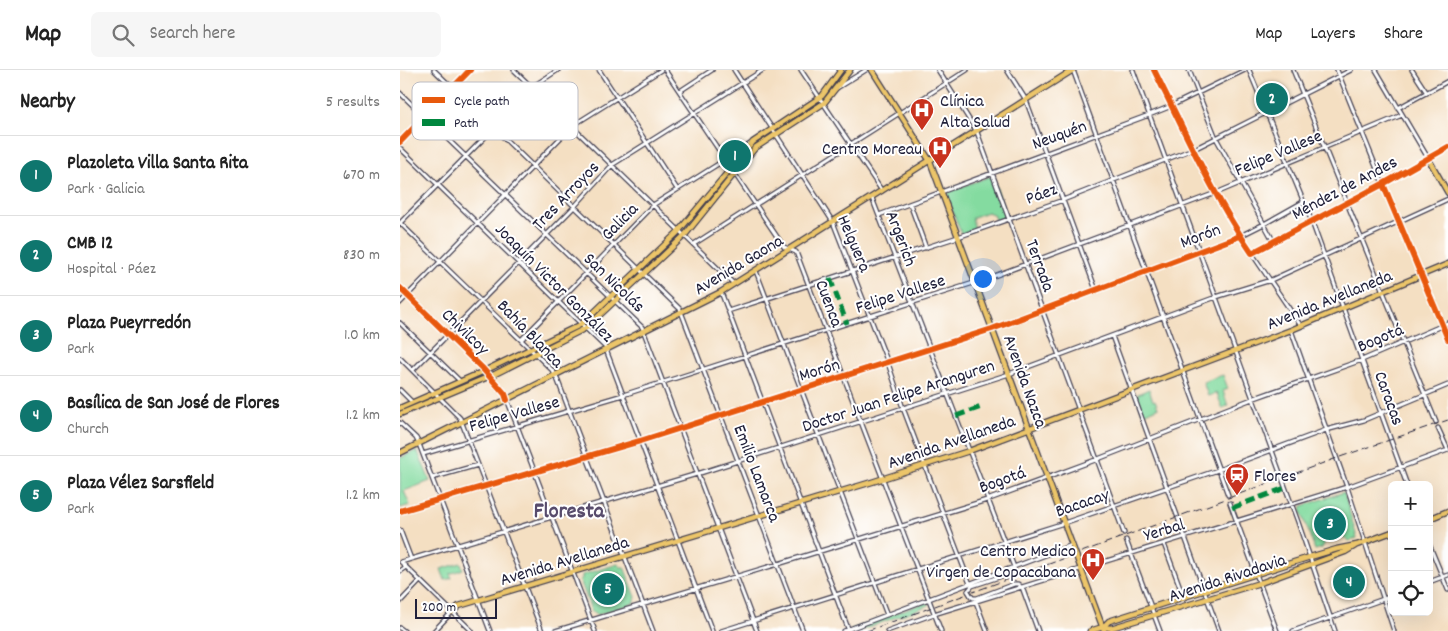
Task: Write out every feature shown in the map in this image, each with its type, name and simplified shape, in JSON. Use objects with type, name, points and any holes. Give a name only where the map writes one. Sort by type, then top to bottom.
[{"type":"main road","points":[[400,414],[490,376],[586,328],[685,235],[755,148],[774,131],[820,98],[841,70]]},
{"type":"main road","points":[[400,408],[485,371],[582,324],[680,230],[753,142],[824,103],[850,70]]},
{"type":"main road","name":"Avenida Nazca","points":[[872,70],[930,161],[1104,629]]},
{"type":"main road","name":"Avenida Gaona","points":[[400,453],[721,292],[1073,70]]},
{"type":"main road","points":[[1428,158],[1448,194]]},
{"type":"main road","name":"Avenida Avellaneda","points":[[452,612],[459,606],[478,600],[969,451],[1291,330],[1448,264]]},
{"type":"main road","points":[[1433,517],[1448,511]]},
{"type":"main road","name":"Avenida Rivadavia","points":[[1090,631],[1111,628],[1260,582],[1345,552],[1357,545],[1388,533]]},
{"type":"main road","name":"Avenida Rivadavia","points":[[1104,629],[1109,621],[1310,557],[1357,545]]},
{"type":"street","name":"Emilio Lamarca","points":[[434,70],[447,82]]},
{"type":"street","points":[[459,82],[470,70]]},
{"type":"street","points":[[514,70],[527,82]]},
{"type":"street","points":[[540,82],[558,70]]},
{"type":"street","points":[[599,70],[677,189]]},
{"type":"street","points":[[578,122],[661,70]]},
{"type":"street","name":"Cuenca","points":[[665,70],[784,247],[796,252],[940,631]]},
{"type":"street","points":[[680,91],[712,70]]},
{"type":"street","name":"Helguera","points":[[734,70],[833,222],[888,363],[903,408],[970,584]]},
{"type":"street","name":"Tres Arroyos","points":[[413,370],[575,206],[612,165],[763,70]]},
{"type":"street","name":"Argerich","points":[[801,70],[882,192]]},
{"type":"street","points":[[836,88],[866,70]]},
{"type":"street","name":"Terrada","points":[[938,70],[977,132],[1124,533]]},
{"type":"street","points":[[694,244],[967,70]]},
{"type":"street","points":[[1008,70],[1026,100],[1096,290]]},
{"type":"street","points":[[1073,70],[1228,495]]},
{"type":"street","points":[[1134,70],[1335,631]]},
{"type":"street","points":[[1154,70],[1193,150],[1240,236],[1301,326]]},
{"type":"street","points":[[1189,70],[1216,138],[1274,242]]},
{"type":"street","name":"Neuquén","points":[[879,215],[1149,114],[1245,70]]},
{"type":"street","name":"Caracas","points":[[1249,70],[1312,222],[1406,481]]},
{"type":"street","points":[[1293,70],[1436,422]]},
{"type":"street","points":[[1337,70],[1448,339]]},
{"type":"street","name":"Páez","points":[[728,311],[896,258],[1010,219],[1193,150],[1351,70]]},
{"type":"street","points":[[1376,70],[1428,158]]},
{"type":"street","points":[[1412,70],[1427,92]]},
{"type":"street","points":[[1398,108],[1448,81]]},
{"type":"street","name":"San Nicolás","points":[[400,93],[412,104]]},
{"type":"street","name":"Felipe Vallese","points":[[423,454],[664,383],[975,283],[1216,193],[1402,115]]},
{"type":"street","points":[[400,142],[412,130]]},
{"type":"street","points":[[578,132],[735,284]]},
{"type":"street","name":"San Nicolás","points":[[449,140],[642,327],[758,631]]},
{"type":"street","points":[[400,223],[482,140]]},
{"type":"street","name":"Emilio Lamarca","points":[[506,140],[679,307],[803,631]]},
{"type":"street","points":[[400,303],[559,140]]},
{"type":"street","name":"Galicia","points":[[521,340],[653,205],[753,142]]},
{"type":"street","name":"Méndez de Andes","points":[[1252,253],[1383,184],[1448,146]]},
{"type":"street","name":"Joaquín Victor González","points":[[400,148],[604,345],[712,631]]},
{"type":"street","name":"Argerich","points":[[872,198],[1014,567]]},
{"type":"street","name":"Doctor Juan Felipe Aranguren","points":[[400,561],[458,546],[698,474],[1009,374],[1163,316],[1271,280],[1448,199]]},
{"type":"street","name":"Morón","points":[[400,511],[640,441],[992,329],[1240,236],[1303,202]]},
{"type":"street","points":[[910,204],[926,248]]},
{"type":"street","name":"Bahía Blanca","points":[[400,223],[553,371],[653,631]]},
{"type":"street","points":[[756,271],[887,615]]},
{"type":"street","name":"Chivilcoy","points":[[400,288],[449,334],[505,394],[594,631]]},
{"type":"street","points":[[721,292],[836,595],[847,630],[1072,545]]},
{"type":"street","points":[[400,323],[460,382]]},
{"type":"street","name":"Bogotá","points":[[555,631],[988,500],[1252,399],[1362,360],[1448,323]]},
{"type":"street","points":[[1291,330],[1347,487],[1394,631]]},
{"type":"street","points":[[1112,336],[1219,631]]},
{"type":"street","points":[[400,358],[457,414],[462,422],[542,631]]},
{"type":"street","name":"Bacacay","points":[[720,631],[1005,543],[1218,470],[1326,430],[1364,420],[1448,385]]},
{"type":"street","points":[[400,390],[412,402]]},
{"type":"street","points":[[400,423],[416,438],[419,444],[490,631]]},
{"type":"street","points":[[1438,428],[1448,450]]},
{"type":"street","name":"Yerbal","points":[[887,631],[934,614],[1347,487],[1448,450]]},
{"type":"street","points":[[432,478],[478,465]]},
{"type":"street","points":[[1230,503],[1277,631]]},
{"type":"street","points":[[400,530],[411,559]]},
{"type":"street","points":[[1126,540],[1160,631]]},
{"type":"street","points":[[1164,544],[1184,598]]},
{"type":"street","points":[[1433,553],[1448,590]]},
{"type":"street","points":[[400,561],[472,631]]},
{"type":"street","points":[[1014,567],[1011,573],[972,586],[968,591],[970,596],[977,598],[1018,584],[1022,587],[1038,631]]},
{"type":"street","points":[[400,571],[406,568]]},
{"type":"street","points":[[1433,581],[1448,575]]},
{"type":"street","points":[[400,602],[420,581]]},
{"type":"street","points":[[1294,631],[1388,597]]},
{"type":"street","points":[[976,602],[987,631]]},
{"type":"street","points":[[434,631],[452,612]]},
{"type":"street","points":[[400,628],[404,631]]},
{"type":"green space","points":[[991,176],[993,177],[1006,215],[1005,218],[996,222],[993,214],[987,212],[972,218],[975,230],[962,234],[947,196],[949,191]]},
{"type":"green space","points":[[1223,375],[1228,389],[1223,391],[1228,406],[1222,408],[1217,393],[1208,396],[1203,382]]},
{"type":"green space","points":[[1149,389],[1153,401],[1155,400],[1158,408],[1143,414],[1137,396]]},
{"type":"green space","points":[[416,451],[430,481],[404,491],[410,505],[400,508],[400,458]]},
{"type":"green space","points":[[1344,492],[1357,538],[1350,541],[1334,532],[1330,534],[1322,548],[1315,550],[1301,511],[1302,506]]},
{"type":"green space","points":[[461,563],[463,569],[450,574],[452,578],[445,580],[441,569]]},
{"type":"green space","points":[[618,564],[620,567],[624,567],[636,597],[634,603],[597,615],[595,612],[592,612],[580,580],[582,575]]},
{"type":"green space","points":[[926,602],[929,605],[859,631],[851,631],[852,629]]},
{"type":"railway","points":[[867,631],[1337,458],[1448,420]]},
{"type":"marked path","points":[[830,278],[847,324]]},
{"type":"marked path","points":[[956,416],[984,406]]},
{"type":"marked path","points":[[1232,508],[1285,488]]},
{"type":"cycle path","points":[[458,82],[470,70]]},
{"type":"cycle path","points":[[1154,70],[1212,186],[1252,253],[1383,184],[1448,147]]},
{"type":"cycle path","points":[[400,142],[412,130]]},
{"type":"cycle path","points":[[1383,184],[1448,339]]},
{"type":"cycle path","points":[[400,511],[640,441],[992,329],[1240,236]]},
{"type":"cycle path","points":[[400,288],[483,369],[505,394],[507,400]]},
{"type":"place","name":"CMB 12","points":[[1272,99]]},
{"type":"place","name":"Clínica Alta Salud","points":[[922,131]]},
{"type":"place","name":"Plazoleta Villa Santa Rita","points":[[735,156]]},
{"type":"place","name":"Centro Moreau","points":[[940,169]]},
{"type":"place","name":"Flores","points":[[1237,496]]},
{"type":"place","name":"Plaza Pueyrredón","points":[[1330,524]]},
{"type":"place","name":"Centro Medico Virgen de Copacabana","points":[[1093,581]]},
{"type":"place","name":"Basílica de San José de Flores","points":[[1349,582]]},
{"type":"place","name":"Plaza Vélez Sarsfield","points":[[608,589]]},
{"type":"district","name":"Floresta","points":[[569,509]]}]
